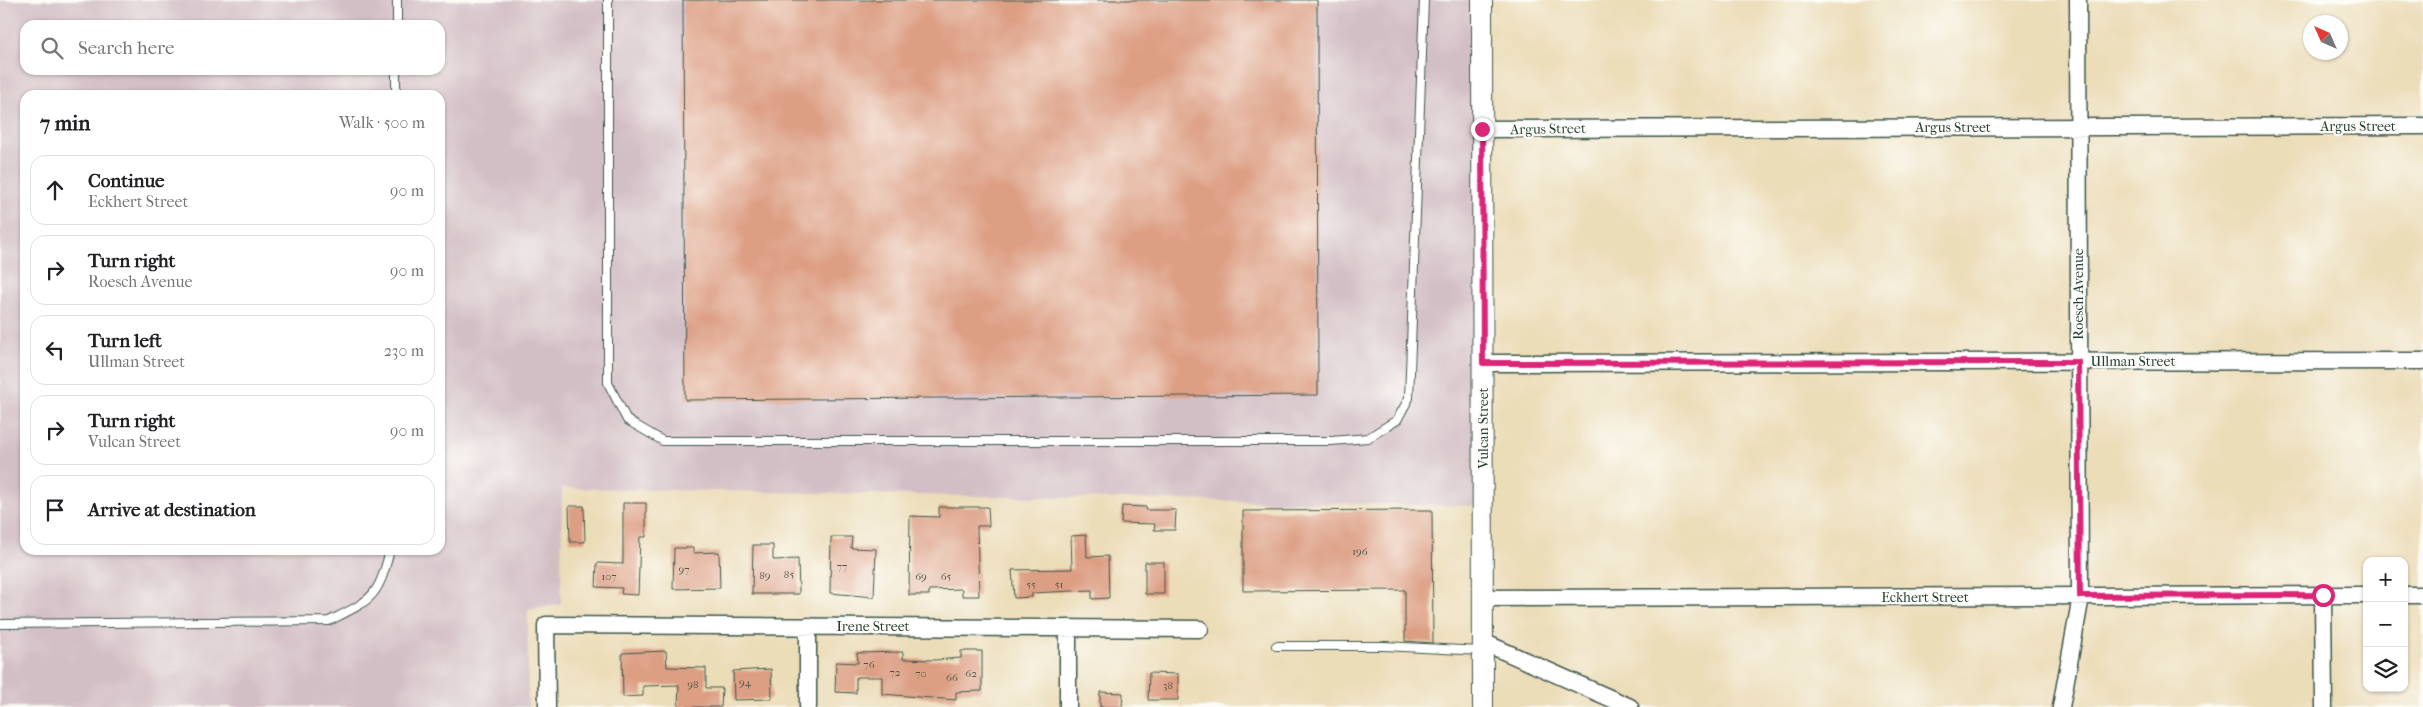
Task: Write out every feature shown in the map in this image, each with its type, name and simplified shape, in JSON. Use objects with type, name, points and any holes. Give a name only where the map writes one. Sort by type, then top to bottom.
[{"type":"street","name":"Vulcan Street","points":[[1482,0],[1483,707]]},
{"type":"street","name":"Roesch Avenue","points":[[2061,707],[2080,596],[2078,0]]},
{"type":"street","name":"Argus Street","points":[[1482,129],[2423,126]]},
{"type":"street","name":"Ullman Street","points":[[1483,363],[2423,361]]},
{"type":"street","name":"Eckhert Street","points":[[1483,598],[2363,594]]},
{"type":"street","points":[[2408,594],[2423,594]]},
{"type":"street","points":[[2323,595],[2324,707]]},
{"type":"street","name":"Irene Street","points":[[547,707],[546,625],[1200,629]]},
{"type":"street","points":[[808,626],[808,707]]},
{"type":"street","points":[[1068,628],[1068,707]]},
{"type":"street","points":[[1483,646],[1630,707]]},
{"type":"lane","points":[[397,0],[397,20]]},
{"type":"lane","points":[[608,0],[608,383],[627,420],[663,440],[1331,441],[1368,438],[1397,420],[1410,398],[1424,0]]},
{"type":"lane","points":[[396,75],[396,90]]},
{"type":"lane","points":[[0,624],[330,621],[365,603],[382,583],[389,555]]},
{"type":"lane","points":[[1276,646],[1483,646]]},
{"type":"shaded area","points":[[0,0],[1481,0],[1483,506],[562,488],[561,604],[528,609],[528,707],[0,707]]},
{"type":"building","points":[[683,0],[1317,0],[1318,395],[685,400]]},
{"type":"building","points":[[623,503],[646,503],[646,537],[640,537],[638,595],[621,594],[622,588],[596,587],[597,563],[623,564]]},
{"type":"building","points":[[569,506],[584,506],[585,542],[570,542]]},
{"type":"building","points":[[1122,506],[1146,507],[1146,510],[1176,510],[1175,530],[1154,530],[1155,524],[1121,523]]},
{"type":"building","points":[[939,507],[988,507],[989,526],[977,526],[979,596],[962,596],[962,589],[929,590],[929,595],[909,595],[910,516],[939,517]]},
{"type":"building","points":[[1432,510],[1433,643],[1405,641],[1405,590],[1243,591],[1243,511]]},
{"type":"building","points":[[1086,535],[1087,557],[1108,556],[1109,598],[1092,599],[1092,590],[1032,593],[1032,597],[1014,598],[1012,570],[1072,569],[1071,536]]},
{"type":"building","points":[[831,537],[852,537],[851,548],[876,549],[874,597],[830,593]]},
{"type":"building","points":[[753,545],[773,545],[773,560],[798,559],[799,594],[752,594]]},
{"type":"building","points":[[674,548],[693,548],[693,553],[719,552],[720,588],[673,589]]},
{"type":"building","points":[[1145,562],[1164,562],[1164,594],[1145,594]]},
{"type":"building","points":[[666,651],[667,667],[706,668],[706,688],[722,688],[721,707],[678,707],[679,685],[643,686],[643,696],[623,697],[622,653]]},
{"type":"building","points":[[961,651],[982,651],[982,691],[956,692],[956,700],[882,694],[882,677],[856,677],[856,693],[835,692],[836,662],[858,663],[857,653],[903,652],[903,659],[935,660],[961,658]]},
{"type":"building","points":[[771,669],[772,699],[734,700],[733,671]]},
{"type":"building","points":[[1149,673],[1178,674],[1178,700],[1148,700]]},
{"type":"building","points":[[1100,692],[1123,693],[1122,707],[1100,707]]},
{"type":"route","points":[[1482,129],[1483,363],[2078,362],[2080,596],[2323,595]]}]
